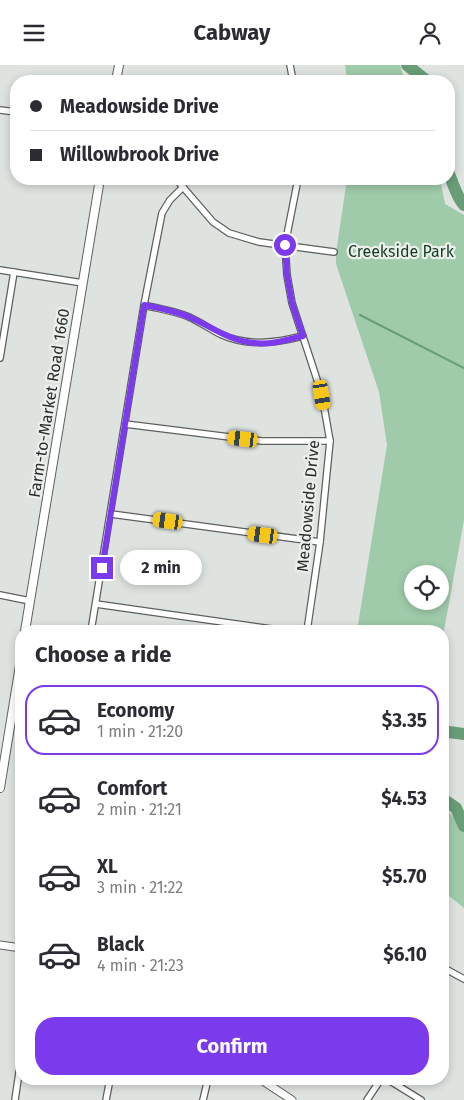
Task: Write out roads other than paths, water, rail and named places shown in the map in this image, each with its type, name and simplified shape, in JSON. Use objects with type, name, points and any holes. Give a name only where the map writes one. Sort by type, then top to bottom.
[{"type":"main road","name":"Farm-to-Market Road 1660","points":[[27,625],[99,185]]},
{"type":"main road","points":[[0,787],[15,707]]},
{"type":"street","name":"Meadowside Drive","points":[[297,185],[285,245],[287,275],[292,303],[322,395],[330,441],[320,543],[308,625]]},
{"type":"street","points":[[92,625],[144,305],[162,213],[170,200],[183,187],[213,222],[229,233],[260,242],[334,252]]},
{"type":"street","points":[[0,270],[83,283]]},
{"type":"street","points":[[0,358],[14,272]]},
{"type":"street","points":[[144,305],[178,312],[203,323],[219,333],[248,342],[270,343],[303,336]]},
{"type":"street","points":[[125,424],[262,441],[330,441]]},
{"type":"street","points":[[111,514],[320,543]]},
{"type":"street","points":[[0,595],[30,601]]},
{"type":"street","points":[[96,603],[245,625]]},
{"type":"street","points":[[0,945],[15,948]]},
{"type":"street","points":[[449,971],[464,979]]},
{"type":"street","points":[[15,1100],[17,1085]]},
{"type":"street","points":[[106,1100],[109,1085]]},
{"type":"street","points":[[203,1100],[207,1085]]},
{"type":"street","points":[[269,1085],[292,1100]]},
{"type":"street","points":[[367,1100],[377,1085]]},
{"type":"street","points":[[397,1085],[421,1100]]},
{"type":"waterway","points":[[407,65],[420,75]]},
{"type":"waterway","points":[[453,185],[464,205]]},
{"type":"waterway","points":[[360,315],[464,368]]},
{"type":"waterway","points":[[449,732],[464,734]]},
{"type":"waterway","points":[[449,803],[456,808],[464,826]]},
{"type":"park label","name":"Creekside Park","points":[[401,251]]}]
